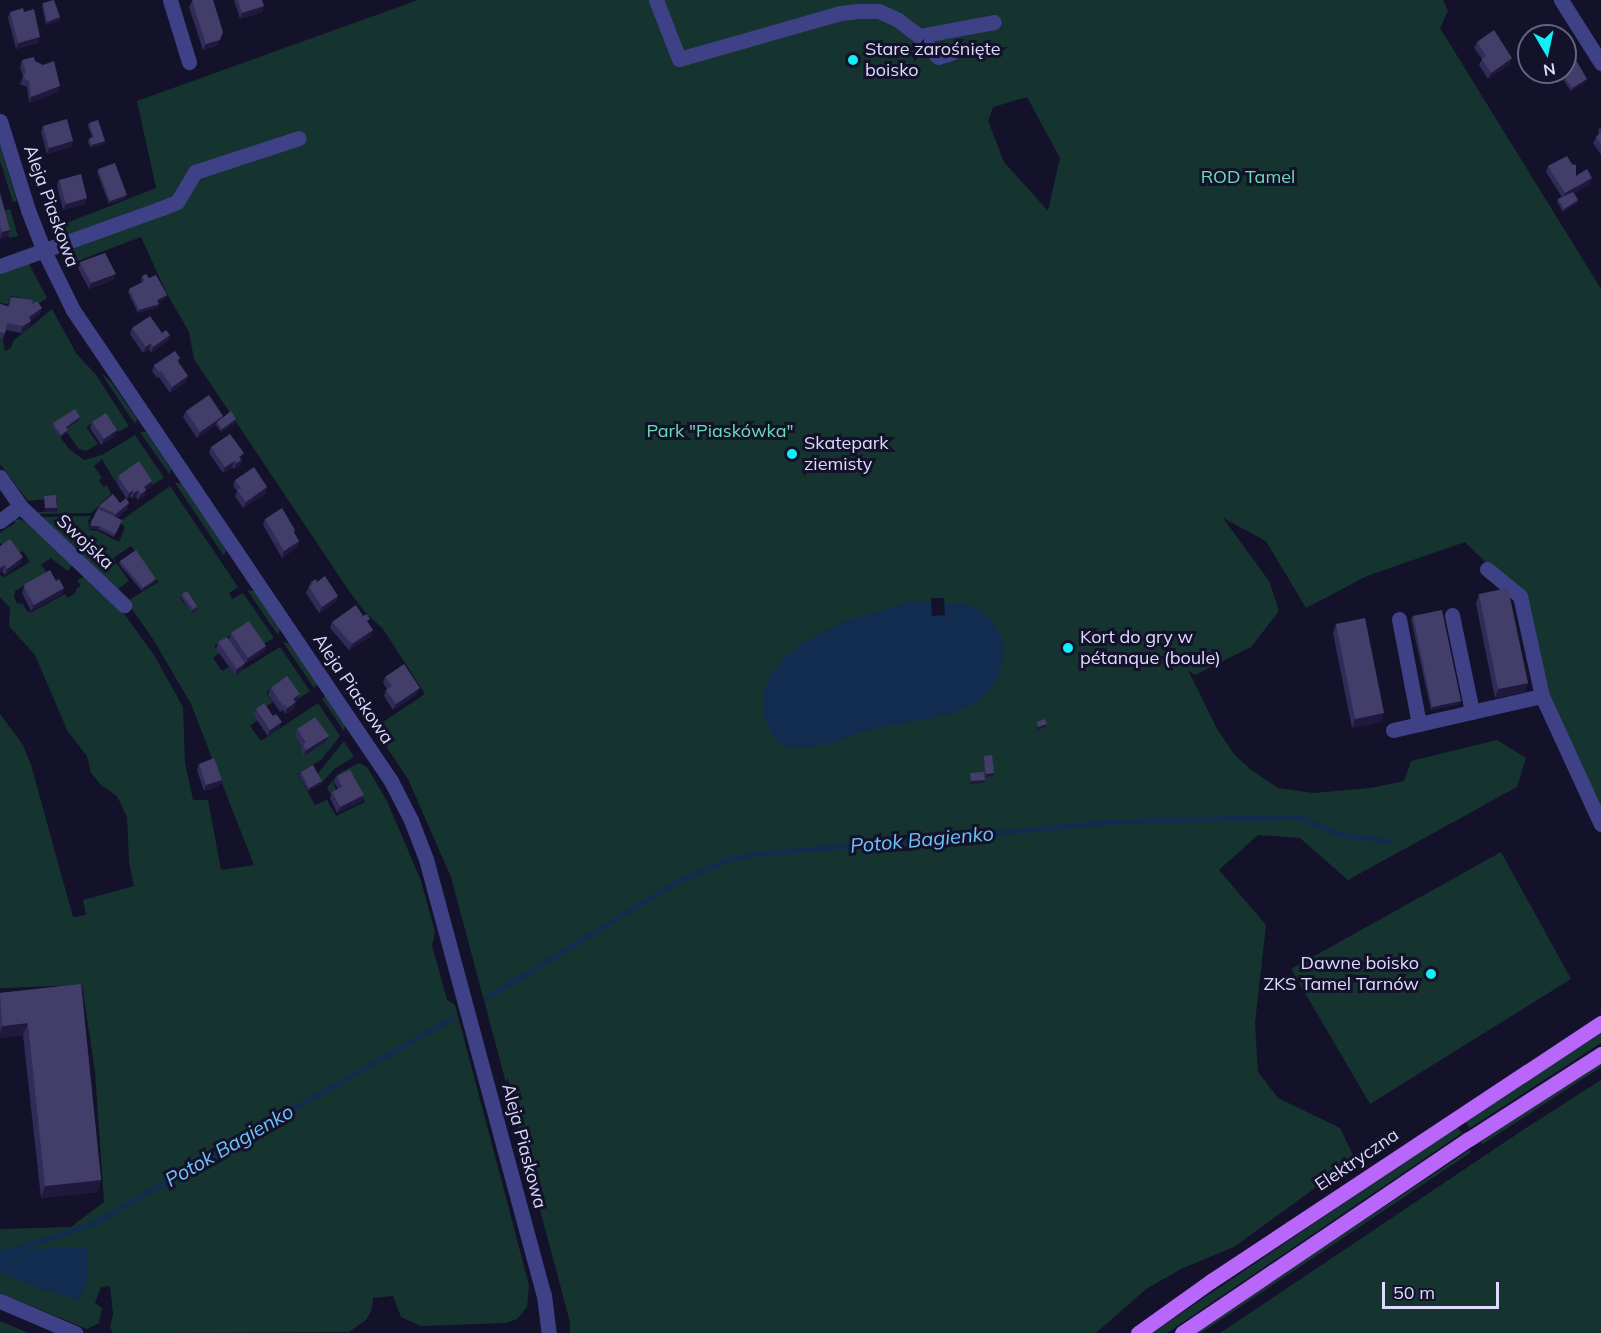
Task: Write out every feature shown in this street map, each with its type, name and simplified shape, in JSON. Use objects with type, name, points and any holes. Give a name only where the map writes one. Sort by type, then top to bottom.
[{"type":"main road","name":"Elektryczna","points":[[1138,1333],[1211,1281],[1601,1023]]},
{"type":"main road","points":[[1182,1333],[1469,1139],[1601,1054]]},
{"type":"street","points":[[170,0],[189,62]]},
{"type":"street","points":[[656,0],[679,59],[840,13],[879,11],[916,33],[944,55]]},
{"type":"street","points":[[1561,0],[1601,63]]},
{"type":"street","points":[[916,33],[994,22]]},
{"type":"street","name":"Aleja Piaskowa","points":[[0,121],[28,210],[44,251],[73,309],[357,729],[391,781],[411,820],[430,870],[544,1295],[549,1333]]},
{"type":"street","points":[[0,266],[177,202],[195,172],[299,138]]},
{"type":"street","name":"Swojska","points":[[0,477],[20,506],[124,605]]},
{"type":"street","points":[[0,521],[20,506]]},
{"type":"street","points":[[1487,569],[1520,596],[1542,696],[1594,794],[1601,824]]},
{"type":"street","points":[[1452,615],[1473,712]]},
{"type":"street","points":[[1399,619],[1419,724]]},
{"type":"street","points":[[1393,730],[1542,696]]},
{"type":"street","points":[[0,1301],[75,1333]]},
{"type":"green space","name":"Park \"Piaskówka\"","points":[[418,0],[1443,0],[1448,11],[1440,28],[1601,289],[1601,824],[1541,699],[1520,596],[1465,542],[1367,576],[1306,608],[1266,541],[1223,518],[1269,581],[1279,611],[1251,647],[1195,675],[1188,670],[1217,729],[1234,754],[1250,769],[1278,788],[1314,793],[1370,788],[1404,781],[1411,761],[1497,740],[1526,758],[1517,787],[1348,880],[1300,838],[1258,835],[1219,870],[1266,925],[1255,1023],[1258,1072],[1278,1098],[1340,1128],[1355,1159],[1234,1247],[1183,1268],[1146,1289],[1096,1333],[570,1333],[570,1322],[451,877],[408,779],[374,728],[425,694],[383,629],[364,611],[347,588],[194,359],[189,332],[166,292],[141,237],[67,265],[54,228],[156,188],[137,101]],"holes":[[[1027,97],[1060,158],[1048,211],[1004,162],[988,121],[993,107]]]},
{"type":"green space","points":[[0,145],[17,201],[13,202],[0,161]]},
{"type":"green space","points":[[10,209],[18,236],[9,238],[2,211]]},
{"type":"green space","points":[[29,264],[47,298],[35,306],[22,303],[22,298],[11,296],[8,304],[0,303],[0,274]]},
{"type":"green space","points":[[52,309],[76,353],[96,375],[129,426],[118,432],[105,415],[86,427],[98,444],[86,451],[79,449],[65,430],[52,426],[69,449],[84,460],[102,455],[135,435],[164,478],[152,485],[138,466],[115,481],[102,459],[94,466],[102,478],[99,480],[103,487],[107,485],[111,494],[91,513],[39,514],[38,512],[57,511],[57,498],[28,501],[0,464],[0,338],[3,339],[5,351],[11,348],[13,341]]},
{"type":"green space","points":[[101,373],[112,383],[137,419],[135,424]]},
{"type":"green space","points":[[140,432],[146,432],[171,469],[170,475]]},
{"type":"green space","points":[[175,483],[181,483],[226,550],[224,556]]},
{"type":"green space","points":[[170,486],[238,587],[229,593],[232,599],[243,593],[274,638],[264,644],[248,623],[214,646],[219,653],[213,658],[222,671],[229,667],[235,675],[280,647],[310,691],[298,699],[285,680],[266,692],[273,702],[254,715],[257,721],[250,726],[261,741],[318,703],[340,736],[321,760],[298,774],[315,805],[327,800],[336,816],[365,802],[350,774],[333,782],[337,792],[331,795],[327,788],[338,774],[359,763],[367,767],[387,801],[421,881],[435,932],[432,945],[447,1000],[455,1005],[529,1285],[527,1307],[517,1319],[505,1323],[421,1326],[401,1317],[393,1296],[373,1298],[372,1309],[366,1320],[349,1332],[113,1333],[110,1327],[113,1314],[110,1286],[101,1287],[95,1303],[102,1308],[99,1323],[87,1329],[0,1293],[0,1229],[71,1227],[104,1202],[95,1072],[82,985],[0,988],[0,714],[23,745],[31,765],[73,917],[86,915],[83,900],[134,886],[129,862],[127,817],[117,796],[101,785],[91,773],[87,756],[68,732],[35,655],[9,626],[10,608],[0,597],[0,575],[5,577],[30,562],[23,551],[18,553],[0,543],[0,533],[15,523],[14,520],[20,519],[27,523],[72,565],[68,571],[51,558],[41,565],[47,573],[15,591],[14,597],[17,603],[23,604],[27,611],[32,612],[65,594],[67,598],[76,593],[76,589],[81,586],[77,580],[84,577],[125,615],[154,655],[183,707],[185,763],[193,800],[208,800],[221,870],[254,865],[191,704],[153,639],[129,605],[129,600],[158,582],[131,546],[113,558],[129,581],[116,590],[41,517],[91,516],[88,521],[90,530],[98,531],[119,542],[125,527],[119,522]],"holes":[[[186,594],[197,609],[192,613],[180,598]]]},
{"type":"green space","points":[[247,590],[254,591],[280,629],[278,635]]},
{"type":"green space","points":[[283,642],[289,643],[318,684],[314,688]]},
{"type":"green space","points":[[325,696],[345,725],[344,731],[322,699]]},
{"type":"green space","points":[[344,741],[354,757],[334,769],[321,784],[316,776]]},
{"type":"green space","name":"Dawne boisko ZKS Tamel Tarnów","points":[[1501,852],[1571,979],[1370,1104],[1291,969]]},
{"type":"green space","points":[[1601,1033],[1601,1043],[1470,1128],[1465,1121]]},
{"type":"green space","points":[[1601,1063],[1601,1067],[1483,1144],[1480,1142]]},
{"type":"green space","points":[[1601,1080],[1601,1333],[1220,1333],[1526,1128]]},
{"type":"green space","points":[[1457,1127],[1462,1133],[1167,1333],[1152,1333]]},
{"type":"green space","points":[[1471,1149],[1470,1153],[1201,1333],[1195,1333]]},
{"type":"green space","points":[[0,1321],[28,1333],[0,1333]]},
{"type":"water","points":[[911,601],[971,605],[991,619],[1001,636],[1004,655],[1000,675],[988,691],[977,702],[955,713],[869,730],[829,744],[791,749],[778,741],[768,727],[764,712],[764,691],[771,674],[784,658],[801,644],[843,622]]},
{"type":"water","points":[[87,1247],[88,1281],[79,1300],[34,1287],[0,1272],[0,1250]]},
{"type":"pier","points":[[931,598],[944,598],[945,615],[932,616]]},
{"type":"building","points":[[54,0],[60,17],[47,22],[43,3]]},
{"type":"building","points":[[193,0],[213,0],[223,32],[220,40],[206,44]]},
{"type":"building","points":[[238,0],[262,0],[264,6],[242,13]]},
{"type":"building","points":[[23,8],[24,12],[34,9],[40,37],[18,43],[10,12]]},
{"type":"building","points":[[1494,30],[1512,58],[1491,73],[1482,59],[1486,56],[1477,42]]},
{"type":"building","points":[[34,57],[35,61],[43,65],[54,61],[60,86],[31,97],[29,81],[23,78],[26,72],[22,60]]},
{"type":"building","points":[[1577,62],[1587,79],[1572,88],[1569,84],[1577,84]]},
{"type":"building","points":[[67,119],[73,141],[49,148],[43,126]]},
{"type":"building","points":[[98,120],[105,141],[92,145],[89,139],[94,137],[89,123]]},
{"type":"building","points":[[1601,133],[1601,145],[1596,137]]},
{"type":"building","points":[[1567,156],[1572,164],[1576,165],[1576,176],[1587,169],[1592,178],[1565,193],[1548,166]]},
{"type":"building","points":[[115,163],[127,195],[110,201],[98,169]]},
{"type":"building","points":[[81,174],[87,198],[66,204],[59,180]]},
{"type":"building","points":[[1573,192],[1578,200],[1564,209],[1558,199]]},
{"type":"building","points":[[0,193],[10,230],[2,232],[0,226]]},
{"type":"building","points":[[105,253],[116,274],[91,283],[80,262]]},
{"type":"building","points":[[146,274],[149,278],[156,275],[167,295],[157,300],[159,304],[139,310],[129,289],[145,281],[142,276]]},
{"type":"building","points":[[11,297],[33,300],[32,304],[37,301],[42,308],[29,317],[31,321],[23,326],[7,323],[5,333],[0,332],[0,304],[9,307]]},
{"type":"building","points":[[150,316],[162,333],[166,330],[170,335],[153,347],[151,343],[146,347],[132,328]]},
{"type":"building","points":[[175,351],[180,358],[177,360],[188,376],[172,387],[154,365]]},
{"type":"building","points":[[209,395],[223,416],[200,432],[186,411]]},
{"type":"building","points":[[75,409],[80,417],[66,427],[68,430],[61,435],[53,423]]},
{"type":"building","points":[[231,411],[236,419],[222,429],[217,422]]},
{"type":"building","points":[[106,413],[117,430],[104,439],[92,422]]},
{"type":"building","points":[[230,434],[244,453],[239,457],[241,460],[237,463],[235,461],[225,467],[211,447]]},
{"type":"building","points":[[139,461],[152,481],[144,487],[146,490],[141,494],[138,490],[129,493],[118,476]]},
{"type":"building","points":[[254,467],[267,487],[246,502],[237,490],[241,488],[235,480]]},
{"type":"building","points":[[113,494],[120,503],[126,498],[129,503],[116,514],[99,506]]},
{"type":"building","points":[[56,495],[57,508],[45,508],[44,496]]},
{"type":"building","points":[[282,508],[299,541],[284,551],[265,519]]},
{"type":"building","points":[[98,509],[122,520],[115,534],[99,526],[92,526],[91,522]]},
{"type":"building","points":[[10,539],[23,557],[7,569],[5,565],[0,568],[0,546]]},
{"type":"building","points":[[136,550],[156,579],[143,588],[120,561]]},
{"type":"building","points":[[50,570],[56,581],[59,579],[64,588],[34,605],[24,587],[25,584]]},
{"type":"building","points":[[325,576],[338,596],[322,607],[309,587],[313,584],[311,582],[316,579],[317,582]]},
{"type":"building","points":[[1508,588],[1528,683],[1498,689],[1479,594]]},
{"type":"building","points":[[187,591],[197,606],[193,609],[182,594]]},
{"type":"building","points":[[356,605],[363,616],[367,614],[370,619],[367,621],[373,630],[352,644],[332,622]]},
{"type":"building","points":[[1442,610],[1461,701],[1432,707],[1413,616]]},
{"type":"building","points":[[1365,618],[1384,713],[1355,719],[1336,624]]},
{"type":"building","points":[[249,621],[266,646],[248,658],[231,633]]},
{"type":"building","points":[[227,637],[245,663],[237,669],[218,642]]},
{"type":"building","points":[[404,664],[420,688],[396,704],[386,690],[392,686],[385,677]]},
{"type":"building","points":[[287,676],[300,694],[293,699],[296,702],[287,708],[285,704],[283,706],[271,688]]},
{"type":"building","points":[[264,703],[273,716],[276,714],[282,722],[270,730],[256,709]]},
{"type":"building","points":[[315,717],[329,736],[306,750],[303,744],[306,742],[297,729]]},
{"type":"building","points":[[1045,719],[1047,724],[1038,727],[1037,722]]},
{"type":"building","points":[[992,755],[994,773],[986,774],[984,756]]},
{"type":"building","points":[[214,758],[222,780],[206,785],[199,764]]},
{"type":"building","points":[[313,765],[322,781],[309,788],[301,772]]},
{"type":"building","points":[[350,770],[364,795],[340,807],[332,792],[342,787],[337,776]]},
{"type":"building","points":[[984,772],[985,780],[971,781],[970,773]]},
{"type":"building","points":[[81,984],[101,1180],[45,1186],[28,1023],[2,1026],[0,993]]},
{"type":"waterway","name":"Potok Bagienko","points":[[486,998],[676,882],[729,859],[754,854],[1123,821],[1291,817],[1299,817],[1339,834],[1389,841]]},
{"type":"waterway","name":"Potok Bagienko","points":[[0,1254],[92,1224],[451,1018]]},
{"type":"place","name":"Stare zarośnięte boisko","points":[[853,60]]},
{"type":"place","name":"Skatepark ziemisty","points":[[792,454]]},
{"type":"place","name":"Kort do gry w pétanque (boule)","points":[[1068,648]]},
{"type":"place","name":"Dawne boisko ZKS Tamel Tarnów","points":[[1431,974]]},
{"type":"park label","name":"ROD Tamel","points":[[1248,177]]}]
